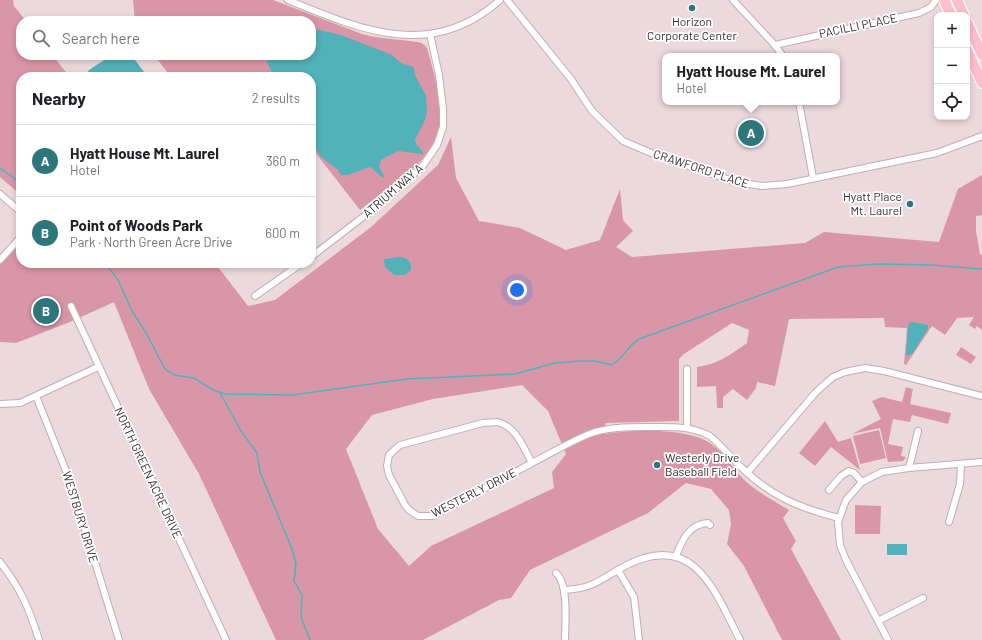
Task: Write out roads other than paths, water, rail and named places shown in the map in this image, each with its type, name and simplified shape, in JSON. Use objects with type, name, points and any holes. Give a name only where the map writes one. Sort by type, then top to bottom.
[{"type":"highway","points":[[944,0],[950,12]]},
{"type":"highway","points":[[957,0],[963,12]]},
{"type":"highway","points":[[970,29],[982,55]]},
{"type":"highway","points":[[970,57],[982,83]]},
{"type":"street","points":[[288,0],[370,30],[408,35],[444,33],[467,24],[488,11],[500,0]]},
{"type":"street","name":"CRAWFORD PLACE","points":[[507,0],[571,79],[592,111],[623,141],[656,155],[745,184],[770,186],[937,153],[982,136]]},
{"type":"street","points":[[733,0],[781,53]]},
{"type":"street","name":"PACILLI PLACE","points":[[775,45],[912,14],[928,9],[936,0]]},
{"type":"street","name":"ATRIUM WAY A","points":[[316,253],[368,213],[419,170],[435,149],[443,127],[443,109],[439,75],[430,34]]},
{"type":"street","points":[[800,105],[813,178]]},
{"type":"street","points":[[0,194],[16,208]]},
{"type":"street","points":[[0,260],[16,242]]},
{"type":"street","points":[[255,296],[295,268]]},
{"type":"street","name":"NORTH GREEN ACRE DRIVE","points":[[71,306],[226,640]]},
{"type":"street","points":[[0,404],[20,403],[98,367]]},
{"type":"street","points":[[687,369],[687,428]]},
{"type":"street","points":[[747,472],[816,392],[832,377],[845,372],[858,369],[878,369],[982,396]]},
{"type":"street","name":"WESTBURY DRIVE","points":[[36,396],[70,482],[119,640]]},
{"type":"street","name":"WESTERLY DRIVE","points":[[532,463],[512,429],[505,424],[497,422],[400,445],[390,455],[387,466],[394,485],[409,510],[418,516],[428,517],[482,491],[532,463],[585,437],[603,430],[634,427],[687,428],[710,436],[747,472],[771,492],[794,505],[839,518]]},
{"type":"street","points":[[909,468],[918,432]]},
{"type":"street","points":[[888,640],[843,552],[838,537],[839,518],[846,500],[862,482],[882,472],[909,468],[982,462]]},
{"type":"street","points":[[949,522],[961,480],[960,464]]},
{"type":"street","points":[[829,490],[841,476],[849,471],[854,473],[862,482]]},
{"type":"street","points":[[676,556],[684,538],[689,531],[700,524],[708,523],[710,525]]},
{"type":"street","points":[[564,590],[589,587],[644,557],[658,554],[676,556],[692,564],[705,578],[740,640]]},
{"type":"street","points":[[0,562],[13,579],[27,605],[39,640]]},
{"type":"street","points":[[618,570],[634,597],[640,640]]},
{"type":"street","points":[[556,573],[561,579],[564,590],[565,640]]},
{"type":"street","points":[[878,621],[923,598]]},
{"type":"water","points":[[316,29],[341,35],[392,55],[401,63],[414,67],[415,75],[426,96],[427,111],[425,120],[415,140],[423,154],[398,151],[381,160],[379,166],[384,176],[383,178],[370,167],[348,175],[341,175],[338,170],[321,157],[316,148],[316,72],[272,72],[266,60],[316,60]]},
{"type":"water","points":[[104,60],[135,60],[144,72],[88,72]]},
{"type":"water","points":[[400,257],[409,261],[411,270],[405,275],[394,275],[385,267],[384,259]]},
{"type":"water","points":[[912,322],[928,325],[928,329],[912,354],[906,356],[908,327]]},
{"type":"water","points":[[887,544],[907,544],[907,555],[887,555]]},
{"type":"waterway","points":[[0,168],[16,179]]},
{"type":"waterway","points":[[109,268],[118,280],[132,311],[145,331],[165,369],[174,375],[194,378],[213,390],[225,394],[292,395],[407,379],[515,374],[555,363],[596,361],[611,365],[615,363],[631,345],[639,339],[838,267],[878,264],[931,265],[982,269]]},
{"type":"waterway","points":[[220,393],[241,431],[257,453],[260,472],[292,549],[296,564],[294,581],[302,595],[301,617],[310,640]]},
{"type":"place","name":"Horizon Corporate Center","points":[[692,8]]},
{"type":"place","name":"Hyatt House Mt. Laurel","points":[[751,133]]},
{"type":"place","name":"Hyatt Place Mt. Laurel","points":[[910,204]]},
{"type":"place","name":"Point of Woods Park","points":[[46,311]]},
{"type":"place","name":"Westerly Drive Baseball Field","points":[[657,465]]}]
